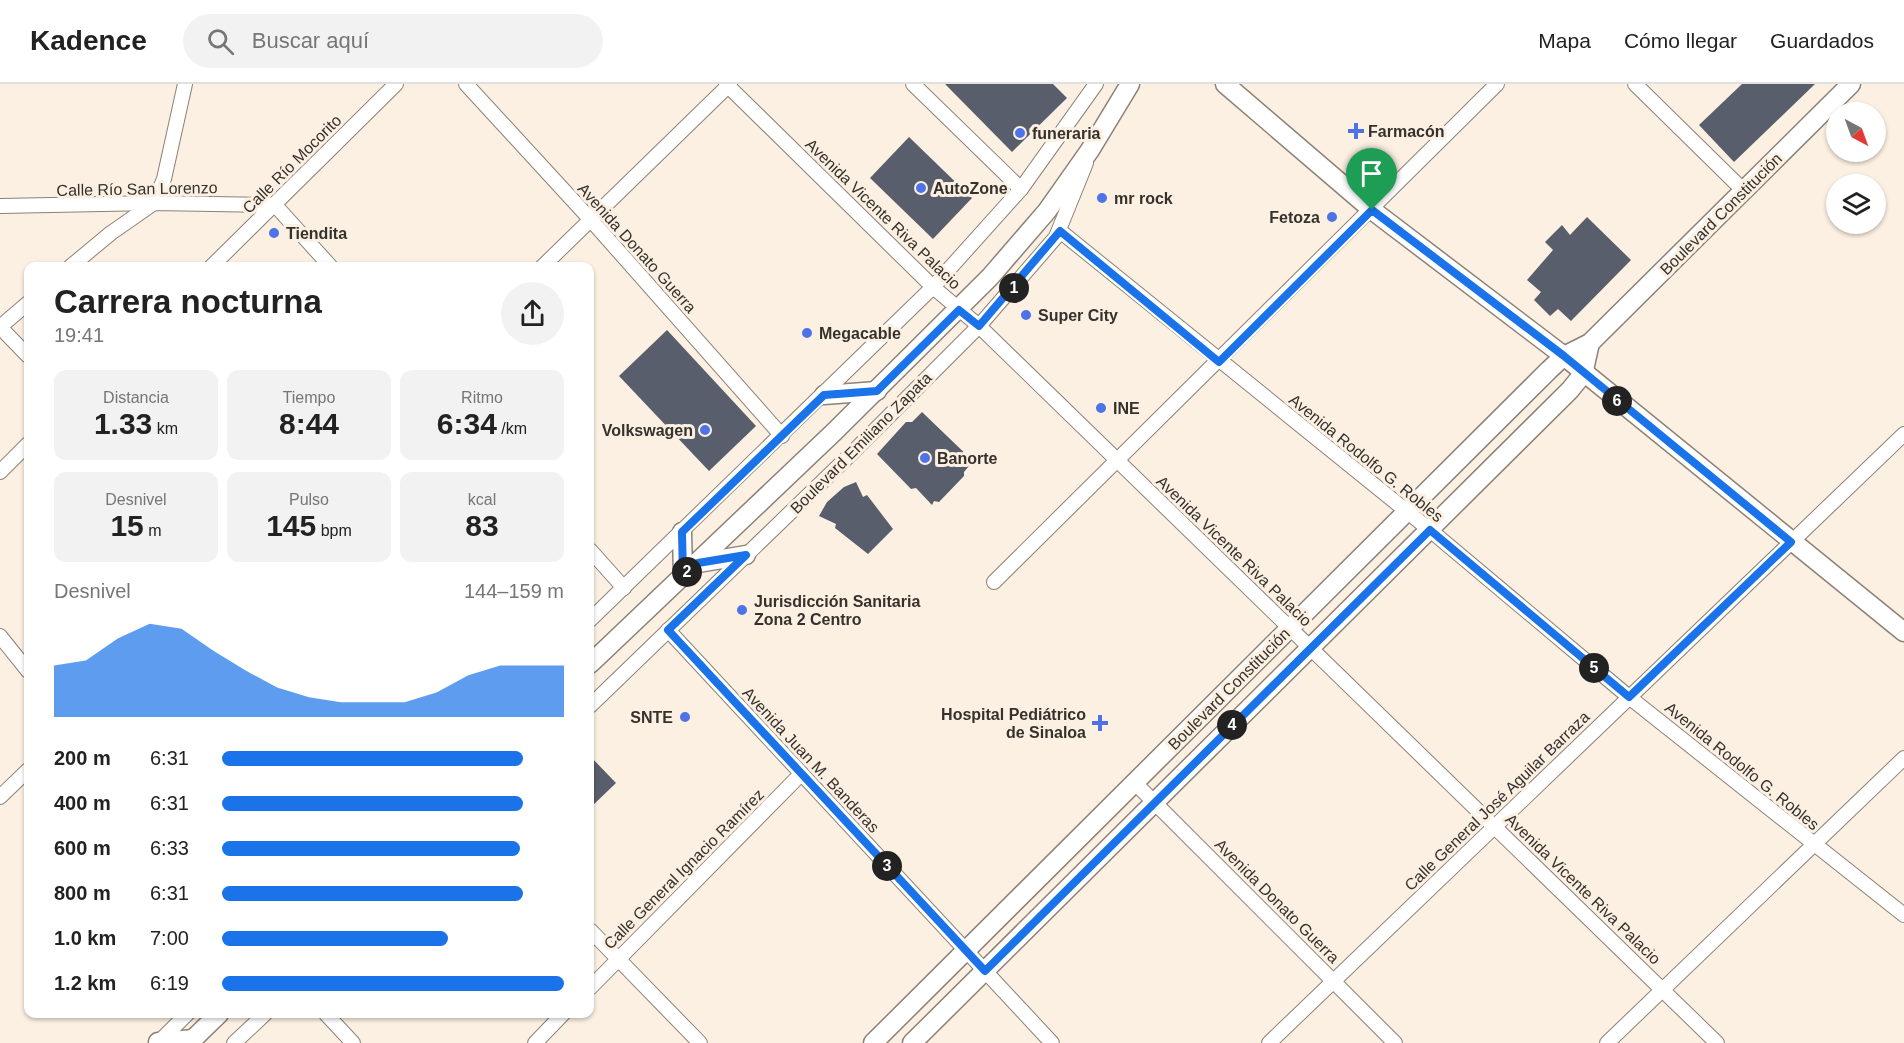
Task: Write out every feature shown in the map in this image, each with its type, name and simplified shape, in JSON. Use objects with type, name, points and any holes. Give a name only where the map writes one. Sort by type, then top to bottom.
[{"type":"street","points":[[76,262],[111,233],[154,203],[164,179],[185,84]]},
{"type":"street","name":"Calle Río Mocorito","points":[[216,262],[396,84]]},
{"type":"street","name":"Avenida Donato Guerra","points":[[466,84],[591,220],[782,436]]},
{"type":"street","points":[[913,84],[1022,189]]},
{"type":"street","points":[[594,616],[933,287],[1022,189],[1096,84]]},
{"type":"street","name":"Boulevard Emiliano Zapata","points":[[594,660],[698,563],[959,310],[1024,239],[1090,150],[1130,84]]},
{"type":"street","points":[[1225,84],[1372,210],[1564,356],[1904,632]]},
{"type":"street","points":[[994,582],[1118,462],[1497,84]]},
{"type":"street","points":[[1635,84],[1744,192]]},
{"type":"street","name":"Boulevard Constitución","points":[[873,1043],[1564,356],[1590,343],[1851,84]]},
{"type":"street","points":[[547,262],[728,85]]},
{"type":"street","name":"Avenida Vicente Riva Palacio","points":[[728,85],[933,287],[979,326],[1664,988],[1718,1043]]},
{"type":"street","name":"Boulevard Emiliano Zapata","points":[[594,702],[979,326],[1060,231],[1090,150]]},
{"type":"street","name":"Calle Río San Lorenzo","points":[[0,206],[154,203],[275,205]]},
{"type":"street","points":[[275,205],[326,262]]},
{"type":"street","name":"Avenida Rodolfo G. Robles","points":[[1060,231],[1219,362],[1430,530],[1629,697],[1904,915]]},
{"type":"street","points":[[24,306],[0,327],[24,352]]},
{"type":"street","points":[[1584,374],[1590,343]]},
{"type":"street","name":"Boulevard Constitución","points":[[912,1043],[1430,530],[1584,374]]},
{"type":"street","points":[[824,395],[877,391]]},
{"type":"street","name":"Calle General José Aguilar Barraza","points":[[1269,1043],[1904,434]]},
{"type":"street","points":[[0,472],[24,448]]},
{"type":"street","points":[[682,532],[683,576]]},
{"type":"street","points":[[594,554],[624,588]]},
{"type":"street","points":[[698,563],[746,555]]},
{"type":"street","name":"Avenida Juan M. Banderas","points":[[668,630],[1053,1043]]},
{"type":"street","points":[[0,636],[24,666]]},
{"type":"street","points":[[1607,1043],[1904,758]]},
{"type":"street","points":[[0,797],[24,774]]},
{"type":"street","name":"Calle General Ignacio Ramírez","points":[[594,984],[801,774]]},
{"type":"street","name":"Avenida Donato Guerra","points":[[1135,783],[1395,1043]]},
{"type":"street","points":[[594,934],[700,1043]]},
{"type":"street","points":[[158,1043],[183,1018]]},
{"type":"street","points":[[158,1043],[192,1041],[215,1018]]},
{"type":"street","points":[[234,1043],[261,1018]]},
{"type":"street","points":[[330,1018],[353,1043]]},
{"type":"street","points":[[535,1043],[559,1018]]},
{"type":"building","points":[[945,84],[1053,84],[1067,98],[1012,152]]},
{"type":"building","points":[[1742,84],[1815,84],[1734,162],[1699,125]]},
{"type":"building","name":"AutoZone","points":[[909,137],[972,198],[933,239],[870,178]]},
{"type":"building","points":[[1587,217],[1631,260],[1571,321],[1558,309],[1550,316],[1534,300],[1541,292],[1527,280],[1553,250],[1545,242],[1562,225],[1570,235]]},
{"type":"building","points":[[667,330],[756,426],[709,471],[619,376]]},
{"type":"building","name":"Banorte","points":[[922,412],[973,461],[964,472],[964,476],[939,502],[934,501],[932,505],[916,488],[911,489],[877,454],[906,422],[912,422]]},
{"type":"building","points":[[856,482],[863,497],[867,495],[893,529],[868,554],[835,528],[836,524],[819,516],[827,502],[844,487]]},
{"type":"building","points":[[594,760],[616,783],[594,804]]},
{"type":"place","name":"Farmacón","points":[[1356,131]]},
{"type":"place","name":"funeraria","points":[[1020,133]]},
{"type":"place","name":"AutoZone","points":[[921,188]]},
{"type":"place","name":"mr rock","points":[[1102,198]]},
{"type":"place","name":"Fetoza","points":[[1332,217]]},
{"type":"place","name":"Tiendita","points":[[274,233]]},
{"type":"place","name":"Super City","points":[[1026,315]]},
{"type":"place","name":"Megacable","points":[[807,333]]},
{"type":"place","name":"INE","points":[[1101,408]]},
{"type":"place","name":"Volkswagen","points":[[705,430]]},
{"type":"place","name":"Banorte","points":[[925,458]]},
{"type":"place","name":"Jurisdicción Sanitaria Zona 2 Centro","points":[[742,610]]},
{"type":"place","name":"SNTE","points":[[685,717]]},
{"type":"place","name":"Hospital Pediátrico de Sinaloa","points":[[1100,723]]},
{"type":"route","points":[[1372,210],[1564,356],[1791,542],[1629,697],[1430,530],[985,971],[668,630],[746,555],[698,563],[683,576],[682,532],[824,395],[877,391],[959,310],[979,326],[1022,279],[1060,231],[1219,362],[1372,210]]}]
